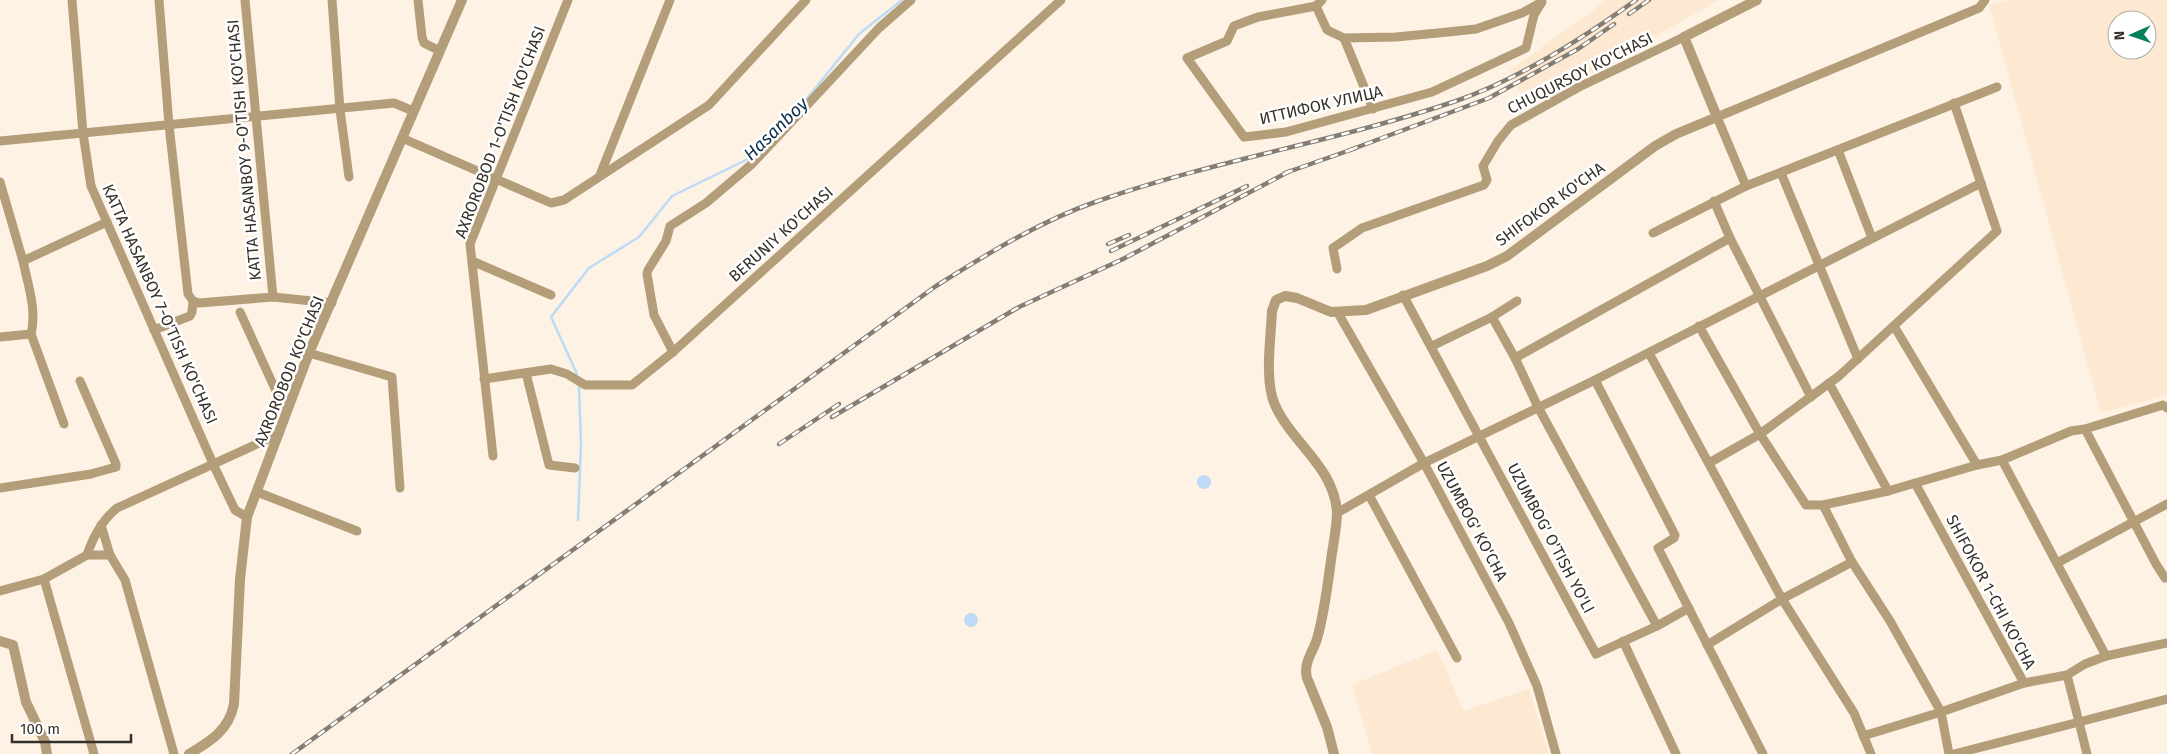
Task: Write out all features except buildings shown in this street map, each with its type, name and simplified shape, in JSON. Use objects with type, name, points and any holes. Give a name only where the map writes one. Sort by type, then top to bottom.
[{"type":"street","name":"KATTA HASANBOY 7-O'TISH KO'CHASI","points":[[72,0],[84,133],[91,186],[214,466],[235,510],[247,517]]},
{"type":"street","points":[[159,0],[169,125],[188,294],[193,301],[200,303],[273,298],[332,303]]},
{"type":"street","name":"KATTA HASANBOY 9-O'TISH KO'CHASI","points":[[245,0],[273,298]]},
{"type":"street","points":[[332,0],[340,110],[348,177]]},
{"type":"street","points":[[418,0],[424,43],[440,51]]},
{"type":"street","name":"AXROROBOD KO'CHASI","points":[[189,754],[210,742],[223,730],[232,710],[240,579],[247,517],[309,353],[462,0]]},
{"type":"street","name":"AXROROBOD 1-O'TISH KO'CHASI","points":[[493,456],[472,261],[472,238],[568,0]]},
{"type":"street","points":[[600,175],[670,0]]},
{"type":"street","points":[[402,138],[551,202],[564,200],[709,105],[806,0]]},
{"type":"street","points":[[673,352],[654,314],[647,274],[666,241],[670,226],[706,203],[752,164],[879,28],[911,0]]},
{"type":"street","name":"BERUNIY KO'CHASI","points":[[484,379],[551,369],[567,374],[585,385],[632,385],[673,352],[1061,0]]},
{"type":"street","name":"CHUQURSOY KO'CHASI","points":[[1337,269],[1333,248],[1362,228],[1484,185],[1486,180],[1483,166],[1498,141],[1511,125],[1579,87],[1757,0]]},
{"type":"street","points":[[1717,117],[1980,8],[1985,0]]},
{"type":"street","name":"ИТТИФОК УЛИЦА","points":[[1543,1],[1534,15],[1526,48],[1432,92],[1286,132],[1244,137],[1188,58],[1227,41],[1234,26],[1258,17],[1319,3],[1326,30],[1344,38],[1396,37],[1476,28],[1522,13],[1543,1]]},
{"type":"street","points":[[1684,37],[1746,186]]},
{"type":"street","points":[[1344,38],[1372,109]]},
{"type":"street","points":[[1653,233],[1746,186],[1781,174],[1997,87]]},
{"type":"street","points":[[0,141],[340,110],[394,103],[413,111]]},
{"type":"street","points":[[1709,463],[1760,434],[1829,383],[1858,359],[1998,231],[1954,103]]},
{"type":"street","name":"SHIFOKOR KO'CHA","points":[[1337,513],[1328,480],[1278,411],[1271,391],[1273,305],[1278,299],[1283,296],[1294,297],[1322,310],[1338,313],[1366,310],[1487,266],[1507,256],[1655,146],[1676,134],[1717,117]]},
{"type":"street","points":[[1838,150],[1872,238]]},
{"type":"street","points":[[1781,174],[1858,359]]},
{"type":"street","points":[[0,182],[1,193],[23,261],[32,301],[34,322],[30,334],[64,424]]},
{"type":"street","points":[[1334,754],[1327,728],[1307,678],[1306,670],[1317,639],[1327,588],[1337,513],[1424,463],[1649,353],[1819,264],[1981,183]]},
{"type":"street","points":[[1714,201],[1730,238],[1810,397]]},
{"type":"street","points":[[23,261],[107,222]]},
{"type":"street","points":[[1515,358],[1730,238]]},
{"type":"street","points":[[472,261],[551,295]]},
{"type":"street","name":"UZUMBOG' O'TISH YO'LI","points":[[1403,295],[1596,654],[1623,641]]},
{"type":"street","points":[[154,330],[190,316],[193,301]]},
{"type":"street","points":[[1432,346],[1492,317],[1517,301]]},
{"type":"street","points":[[240,312],[286,413]]},
{"type":"street","name":"UZUMBOG' KO'CHA","points":[[1338,313],[1424,463],[1509,623],[1532,674],[1556,754]]},
{"type":"street","points":[[1492,317],[1515,358],[1538,407],[1657,626]]},
{"type":"street","points":[[1700,326],[1760,434],[1806,505],[1824,505],[1888,491],[1977,465],[2002,460],[2071,431],[2085,430],[2163,405],[2167,408]]},
{"type":"street","points":[[1894,326],[1977,465]]},
{"type":"street","points":[[0,338],[30,334]]},
{"type":"street","points":[[309,353],[392,376],[400,488]]},
{"type":"street","points":[[1649,353],[1782,599],[1854,714],[1871,754]]},
{"type":"street","points":[[526,373],[549,465],[575,468]]},
{"type":"street","points":[[1595,380],[1674,535],[1674,538],[1658,548],[1763,754]]},
{"type":"street","points":[[0,488],[91,474],[116,468],[80,381]]},
{"type":"street","points":[[1829,383],[1888,491]]},
{"type":"street","points":[[2085,430],[2156,564],[2165,578],[2167,577]]},
{"type":"street","points":[[87,555],[92,538],[111,513],[124,505],[214,466],[279,434]]},
{"type":"street","points":[[2002,460],[2106,656]]},
{"type":"street","name":"SHIFOKOR 1-CHI KO'CHA","points":[[1915,482],[2024,683],[2064,676]]},
{"type":"street","points":[[257,492],[357,531]]},
{"type":"street","points":[[1369,495],[1457,658]]},
{"type":"street","points":[[2057,562],[2167,504]]},
{"type":"street","points":[[1824,505],[1852,562],[1890,621],[1941,712],[1949,754]]},
{"type":"street","points":[[101,525],[110,555],[125,580],[174,754]]},
{"type":"street","points":[[0,590],[44,579],[87,555],[110,555]]},
{"type":"street","points":[[1707,644],[1782,599],[1852,562]]},
{"type":"street","points":[[44,579],[94,754]]},
{"type":"street","points":[[1676,754],[1623,641],[1657,626],[1689,608]]},
{"type":"street","points":[[0,641],[13,645],[26,702],[45,742],[47,754]]},
{"type":"street","points":[[2087,754],[2064,676],[2085,664],[2106,656],[2167,643]]},
{"type":"street","points":[[1863,736],[1941,712],[2024,683]]},
{"type":"street","points":[[1954,754],[2167,699]]},
{"type":"shaded area","points":[[1607,0],[1719,0],[1527,109],[1510,70]]},
{"type":"shaded area","points":[[2008,0],[2167,0],[2167,395],[2101,413],[1989,5]]},
{"type":"shaded area","points":[[1437,650],[1464,711],[1529,689],[1549,754],[1372,754],[1352,685]]},
{"type":"water","points":[[1201,475],[1207,475],[1211,482],[1207,489],[1201,489],[1197,485],[1197,479]]},
{"type":"water","points":[[968,613],[974,613],[978,620],[974,627],[968,627],[964,623],[964,617]]},
{"type":"waterway","name":"Hasanboy","points":[[805,101],[859,34],[902,0]]},
{"type":"waterway","name":"Hasanboy","points":[[577,374],[551,317],[589,268],[639,237],[672,196],[746,160],[772,136]]},
{"type":"waterway","name":"Hasanboy","points":[[578,520],[581,444],[579,387]]},
{"type":"railway","points":[[292,754],[936,286],[1014,239],[1076,209],[1142,187],[1367,128],[1480,92],[1549,57],[1636,0]]},
{"type":"railway","points":[[1629,14],[1649,0]]},
{"type":"railway","points":[[1350,150],[1489,98],[1578,49],[1614,24]]},
{"type":"railway","points":[[1285,173],[1356,148]]},
{"type":"railway","points":[[832,417],[1019,307],[1123,259],[1290,171]]},
{"type":"railway","points":[[1111,251],[1247,186]]},
{"type":"railway","points":[[1108,244],[1129,235]]},
{"type":"railway","points":[[779,444],[839,404]]}]
